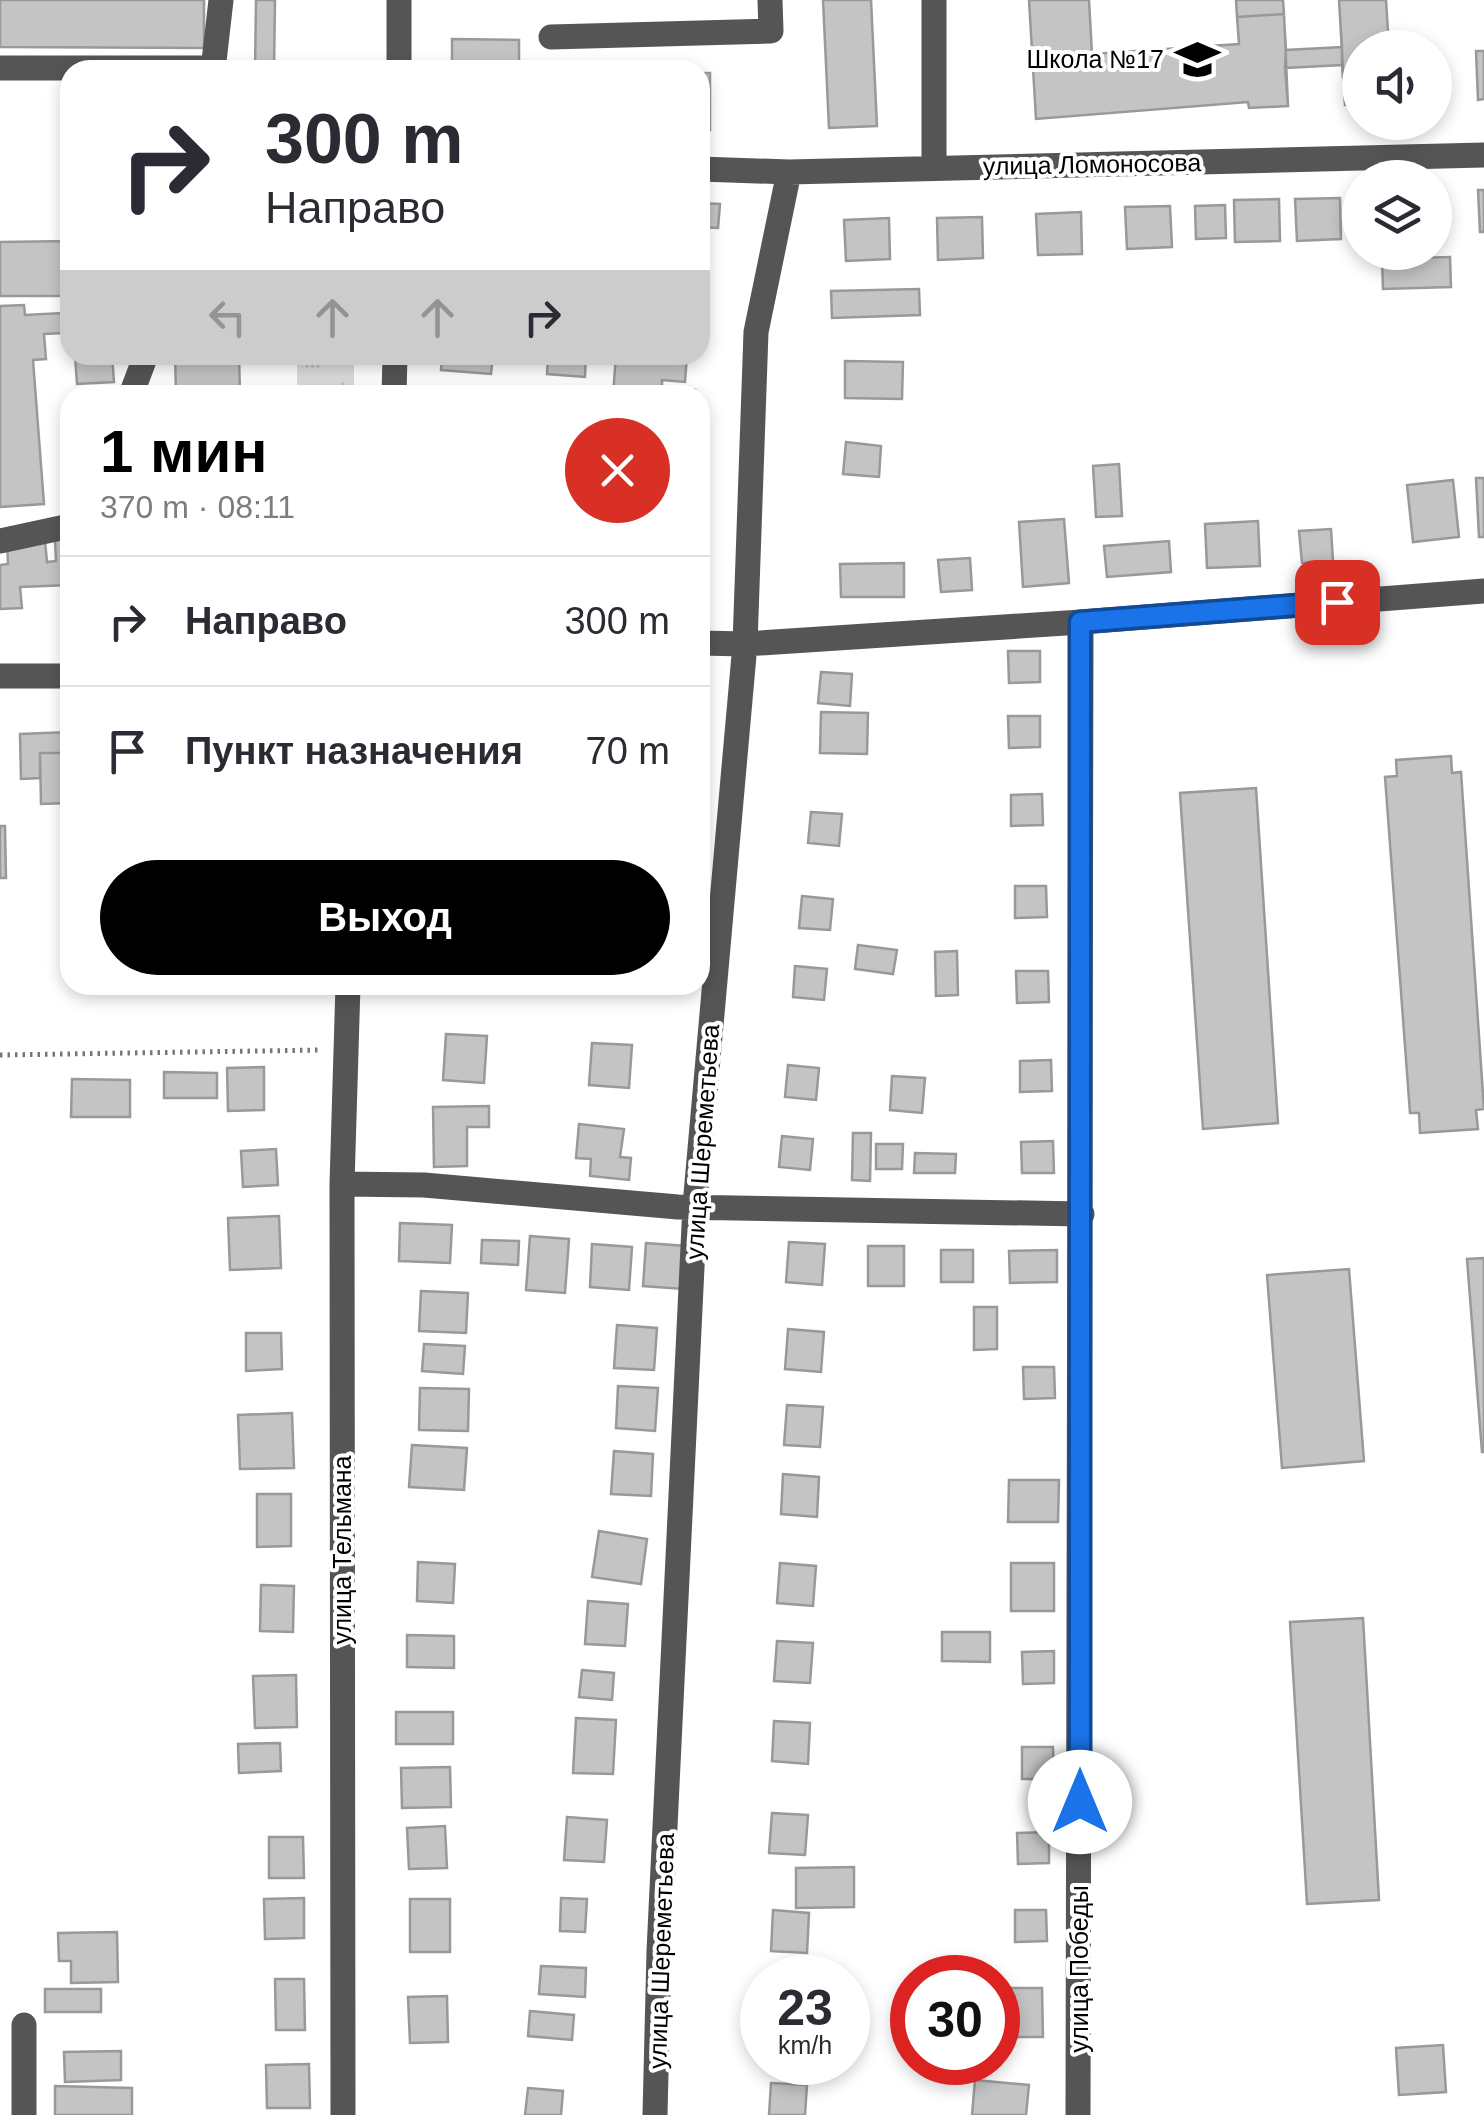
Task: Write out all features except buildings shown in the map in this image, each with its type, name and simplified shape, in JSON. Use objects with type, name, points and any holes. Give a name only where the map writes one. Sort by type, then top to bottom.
[{"type":"street","points":[[215,60],[221,0]]},
{"type":"street","points":[[398,60],[399,0]]},
{"type":"street","points":[[551,37],[771,31],[770,0]]},
{"type":"street","points":[[934,0],[934,167]]},
{"type":"street","points":[[0,68],[60,68]]},
{"type":"street","name":"улица Ломоносова","points":[[710,169],[789,172],[1484,155]]},
{"type":"street","name":"улица Шереметьева","points":[[655,2115],[659,1951],[695,1206],[745,644],[756,332],[789,172]]},
{"type":"street","points":[[0,540],[60,528]]},
{"type":"street","points":[[710,643],[1080,622],[1484,590]]},
{"type":"street","name":"улица Победы","points":[[1078,2115],[1080,622]]},
{"type":"street","points":[[0,676],[60,676]]},
{"type":"street","name":"улица Тельмана","points":[[343,2115],[342,1184],[348,995]]},
{"type":"street","points":[[342,1184],[424,1185],[678,1207],[1082,1214]]},
{"type":"street","points":[[24,2025],[24,2115]]},
{"type":"path","points":[[0,1055],[348,1048]]},
{"type":"green space","points":[[297,365],[354,365],[354,385],[297,385]]},
{"type":"place","name":"Школа №17","points":[[1197,59]]},
{"type":"route","points":[[1080,1802],[1080,622],[1337,602]]}]
